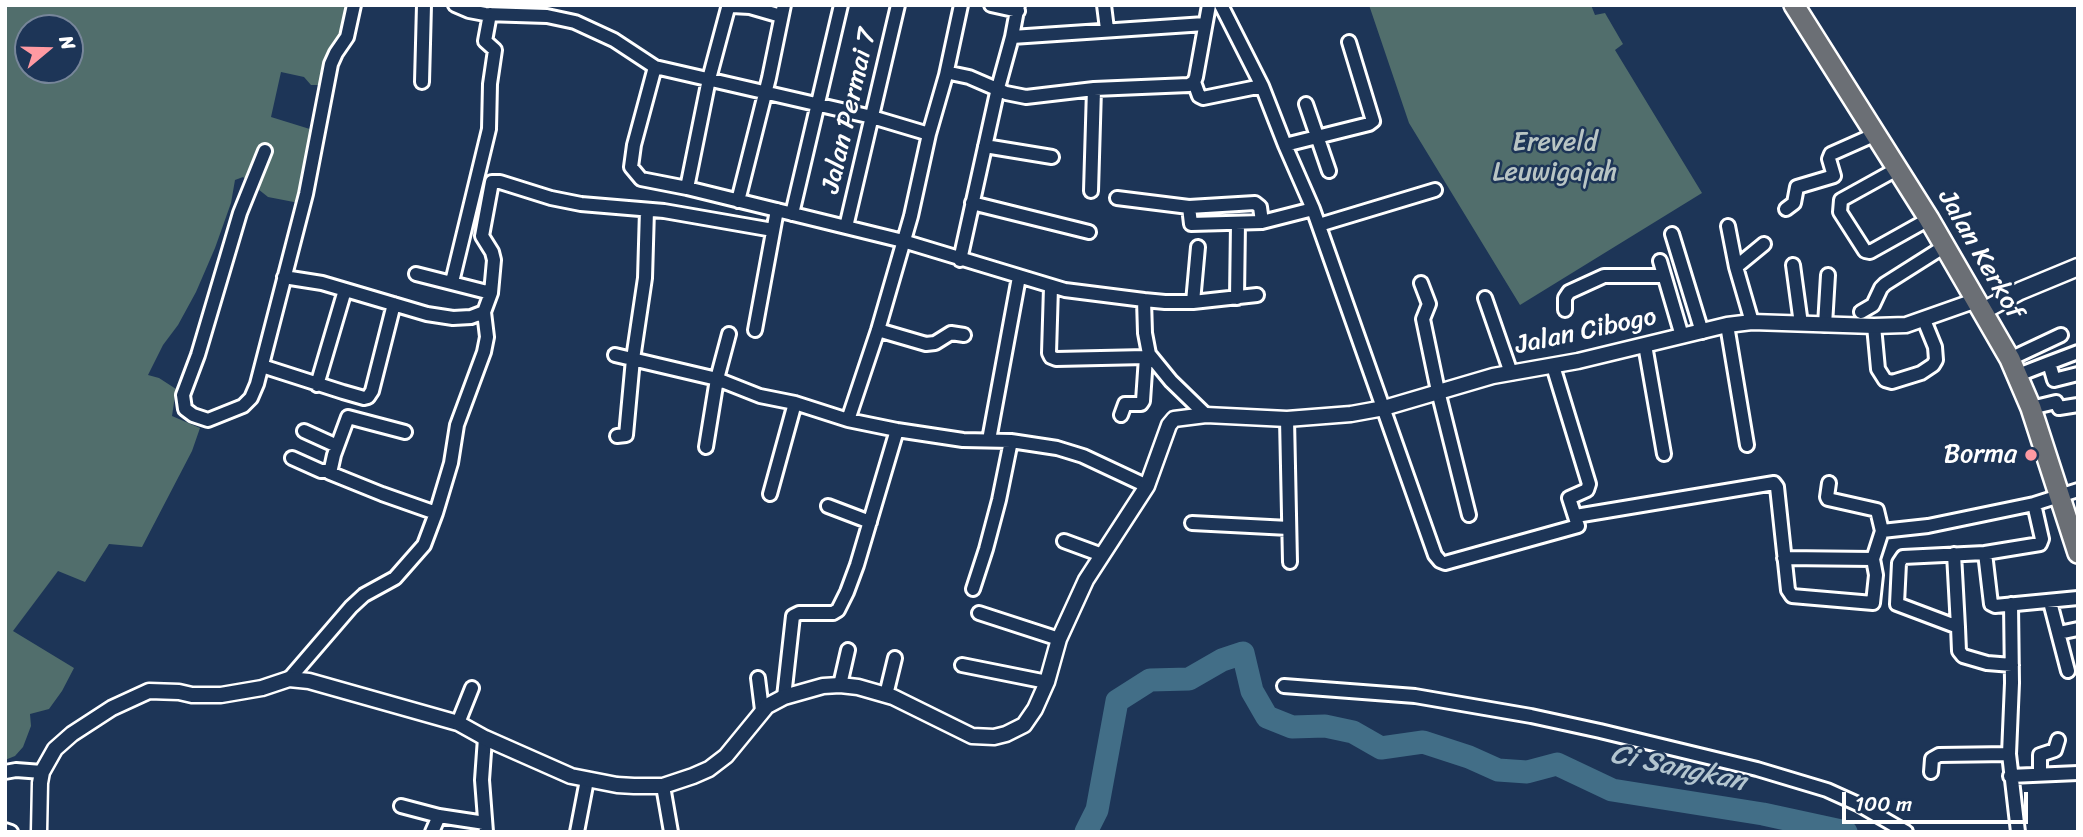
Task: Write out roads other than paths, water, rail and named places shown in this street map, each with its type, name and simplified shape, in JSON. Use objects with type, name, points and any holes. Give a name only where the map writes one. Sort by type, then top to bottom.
[{"type":"main road","name":"Jalan Kerkof","points":[[1794,5],[1929,219],[2014,367],[2069,493],[2078,552]]},
{"type":"main road","points":[[1980,306],[2078,267]]},
{"type":"street","points":[[265,151],[240,213],[198,355],[183,395],[185,409],[208,420],[243,406],[251,398],[262,366],[306,194],[331,64],[335,53],[347,37],[354,5]]},
{"type":"street","points":[[422,82],[424,5]]},
{"type":"street","points":[[455,5],[469,11],[547,16],[575,22],[614,40],[656,67],[872,117],[929,134]]},
{"type":"street","points":[[792,214],[841,5]]},
{"type":"street","name":"Jalan Permai 7","points":[[846,227],[898,5]]},
{"type":"street","points":[[848,420],[878,330],[919,183],[961,5]]},
{"type":"street","points":[[960,260],[1018,8],[991,5]]},
{"type":"street","points":[[1104,5],[1107,29]]},
{"type":"street","points":[[1209,5],[1194,82],[1199,96],[1203,98],[1262,86]]},
{"type":"street","points":[[1222,5],[1262,86],[1313,209],[1435,555],[1445,564],[1577,527],[1569,497],[1587,490],[1589,484],[1553,366]]},
{"type":"street","points":[[687,188],[709,79],[728,8],[732,6],[783,11],[738,201]]},
{"type":"street","points":[[452,282],[489,129],[495,50],[485,41],[497,11]]},
{"type":"street","points":[[1012,37],[1205,24]]},
{"type":"street","points":[[1285,145],[1373,121],[1349,42]]},
{"type":"street","points":[[656,67],[641,114],[631,167],[641,179],[903,241],[1065,290],[1144,300],[1193,302],[1257,295]]},
{"type":"street","points":[[946,75],[950,73],[969,77],[1006,93],[1026,97],[1094,89],[1189,85],[1194,82]]},
{"type":"street","points":[[1091,191],[1094,89]]},
{"type":"street","points":[[1306,104],[1329,171]]},
{"type":"street","points":[[1786,209],[1794,203],[1797,187],[1834,176],[1830,154],[1875,134]]},
{"type":"street","points":[[985,146],[1052,157]]},
{"type":"street","points":[[1898,169],[1841,200],[1840,212],[1865,251],[1870,252],[1929,219]]},
{"type":"street","points":[[289,679],[351,607],[394,578],[424,545],[451,463],[457,425],[484,352],[484,312],[492,293],[494,256],[484,241],[482,232],[492,182],[581,204],[664,211],[774,230]]},
{"type":"street","points":[[1319,225],[1435,190]]},
{"type":"street","points":[[1116,198],[1189,207],[1255,203],[1260,207],[1262,222]]},
{"type":"street","points":[[972,203],[1089,232]]},
{"type":"street","points":[[1189,207],[1191,224],[1262,222],[1313,209]]},
{"type":"street","points":[[617,436],[626,435],[633,359],[645,278],[647,210]]},
{"type":"street","points":[[755,330],[777,210]]},
{"type":"street","points":[[1237,223],[1237,298]]},
{"type":"street","points":[[1728,226],[1752,322]]},
{"type":"street","points":[[1672,234],[1702,332]]},
{"type":"street","points":[[1737,267],[1764,244]]},
{"type":"street","points":[[1861,312],[1873,305],[1885,284],[1945,246]]},
{"type":"street","points":[[1193,302],[1198,247]]},
{"type":"street","points":[[1660,261],[1682,336]]},
{"type":"street","points":[[1793,265],[1801,324]]},
{"type":"street","points":[[416,274],[492,293]]},
{"type":"street","points":[[1825,325],[1828,275]]},
{"type":"street","points":[[1565,310],[1565,298],[1569,292],[1604,276],[1664,276]]},
{"type":"street","points":[[284,277],[322,283],[427,314],[453,318],[471,317],[484,312]]},
{"type":"street","points":[[989,440],[1019,277]]},
{"type":"street","points":[[1421,283],[1428,302],[1423,319],[1469,515]]},
{"type":"street","points":[[1051,287],[1051,358],[1147,356],[1206,415]]},
{"type":"street","points":[[317,385],[345,290]]},
{"type":"street","points":[[1485,298],[1511,373]]},
{"type":"street","points":[[1121,415],[1125,404],[1140,404],[1143,401],[1147,356],[1144,300]]},
{"type":"street","points":[[262,366],[364,398],[371,394],[394,304]]},
{"type":"street","name":"Jalan Cibogo","points":[[1147,486],[1171,422],[1179,418],[1206,415],[1287,419],[1351,414],[1384,408],[1511,373],[1553,366],[1727,325],[1752,322],[1906,325],[1980,306]]},
{"type":"street","points":[[1874,326],[1878,369],[1885,380],[1892,382],[1921,373],[1936,360],[1935,347],[1924,320]]},
{"type":"street","points":[[1727,325],[1747,445]]},
{"type":"street","points":[[878,330],[926,344],[935,343],[951,333],[964,335]]},
{"type":"street","points":[[706,447],[717,379],[729,334]]},
{"type":"street","points":[[2014,367],[2061,335]]},
{"type":"street","points":[[1644,345],[1664,454]]},
{"type":"street","points":[[2014,367],[2049,363],[2078,352]]},
{"type":"street","points":[[39,832],[38,803],[42,772],[61,742],[102,714],[140,694],[159,691],[221,695],[262,688],[289,679],[300,679],[458,723],[485,738],[571,776],[624,786],[663,786],[693,776],[719,763],[762,710],[784,697],[813,688],[840,685],[886,695],[913,705],[972,736],[994,737],[1024,725],[1035,709],[1047,682],[1059,639],[1086,580],[1147,486],[1083,456],[1057,448],[1011,441],[963,440],[848,420],[795,403],[760,396],[717,379],[615,355]]},
{"type":"street","points":[[2049,363],[2054,380],[2078,374]]},
{"type":"street","points":[[2031,408],[2056,402],[2059,408],[2078,405]]},
{"type":"street","points":[[770,494],[795,403]]},
{"type":"street","points":[[330,471],[346,418],[350,416],[405,432]]},
{"type":"street","points":[[1287,419],[1290,562]]},
{"type":"street","points":[[784,697],[793,616],[799,613],[837,611],[854,574],[897,430]]},
{"type":"street","points":[[304,431],[337,446]]},
{"type":"street","points":[[973,589],[999,500],[1011,441]]},
{"type":"street","points":[[292,458],[436,513]]},
{"type":"street","points":[[1576,516],[1774,483],[1777,487],[1788,590],[1792,596],[1897,604],[1958,627]]},
{"type":"street","points":[[1829,484],[1828,499],[1877,510],[1882,531],[1873,559],[1876,575],[1873,603]]},
{"type":"street","points":[[1882,531],[1928,526],[2034,504],[2069,493]]},
{"type":"street","points":[[1897,604],[1900,559],[1907,555],[1985,554],[2040,544],[2042,539],[2034,504]]},
{"type":"street","points":[[828,506],[870,522]]},
{"type":"street","points":[[1192,523],[1289,528]]},
{"type":"street","points":[[1064,541],[1102,555]]},
{"type":"street","points":[[1954,554],[1959,651],[1963,656],[1987,663],[2012,665]]},
{"type":"street","points":[[1985,554],[1991,604],[1996,606],[2078,598]]},
{"type":"street","points":[[1784,558],[1873,559]]},
{"type":"street","points":[[2050,602],[2068,671]]},
{"type":"street","points":[[2011,604],[2009,754],[2018,832]]},
{"type":"street","points":[[979,613],[1059,639]]},
{"type":"street","points":[[2059,633],[2078,629]]},
{"type":"street","points":[[840,685],[848,650]]},
{"type":"street","points":[[886,695],[895,658]]},
{"type":"street","points":[[962,665],[1047,682]]},
{"type":"street","points":[[758,678],[762,710]]},
{"type":"street","points":[[1284,686],[1415,696],[1600,731],[1757,769],[1826,790],[1858,804],[1906,832]]},
{"type":"street","points":[[458,723],[472,688]]},
{"type":"street","points":[[401,806],[486,827],[482,780],[485,738]]},
{"type":"street","points":[[2040,774],[2040,755],[2055,750],[2059,740]]},
{"type":"street","points":[[1931,772],[1932,759],[1939,755],[2009,754]]},
{"type":"street","points":[[5,772],[42,772]]},
{"type":"street","points":[[2010,776],[2078,773]]},
{"type":"street","points":[[577,832],[587,780]]},
{"type":"street","points":[[663,786],[671,832]]},
{"type":"street","points":[[432,832],[439,816]]},
{"type":"street","points":[[5,830],[11,832]]},
{"type":"waterway","name":"Ci Sangkan","points":[[1086,832],[1097,810],[1117,701],[1150,680],[1189,679],[1222,660],[1243,653],[1252,691],[1267,717],[1292,727],[1325,726],[1353,732],[1381,748],[1423,742],[1498,770],[1527,772],[1557,764],[1612,790],[1763,814],[1846,832]]},
{"type":"place","name":"Borma","points":[[2031,455]]},
{"type":"park label","name":"Ereveld Leuwigajah","points":[[1555,158]]}]
